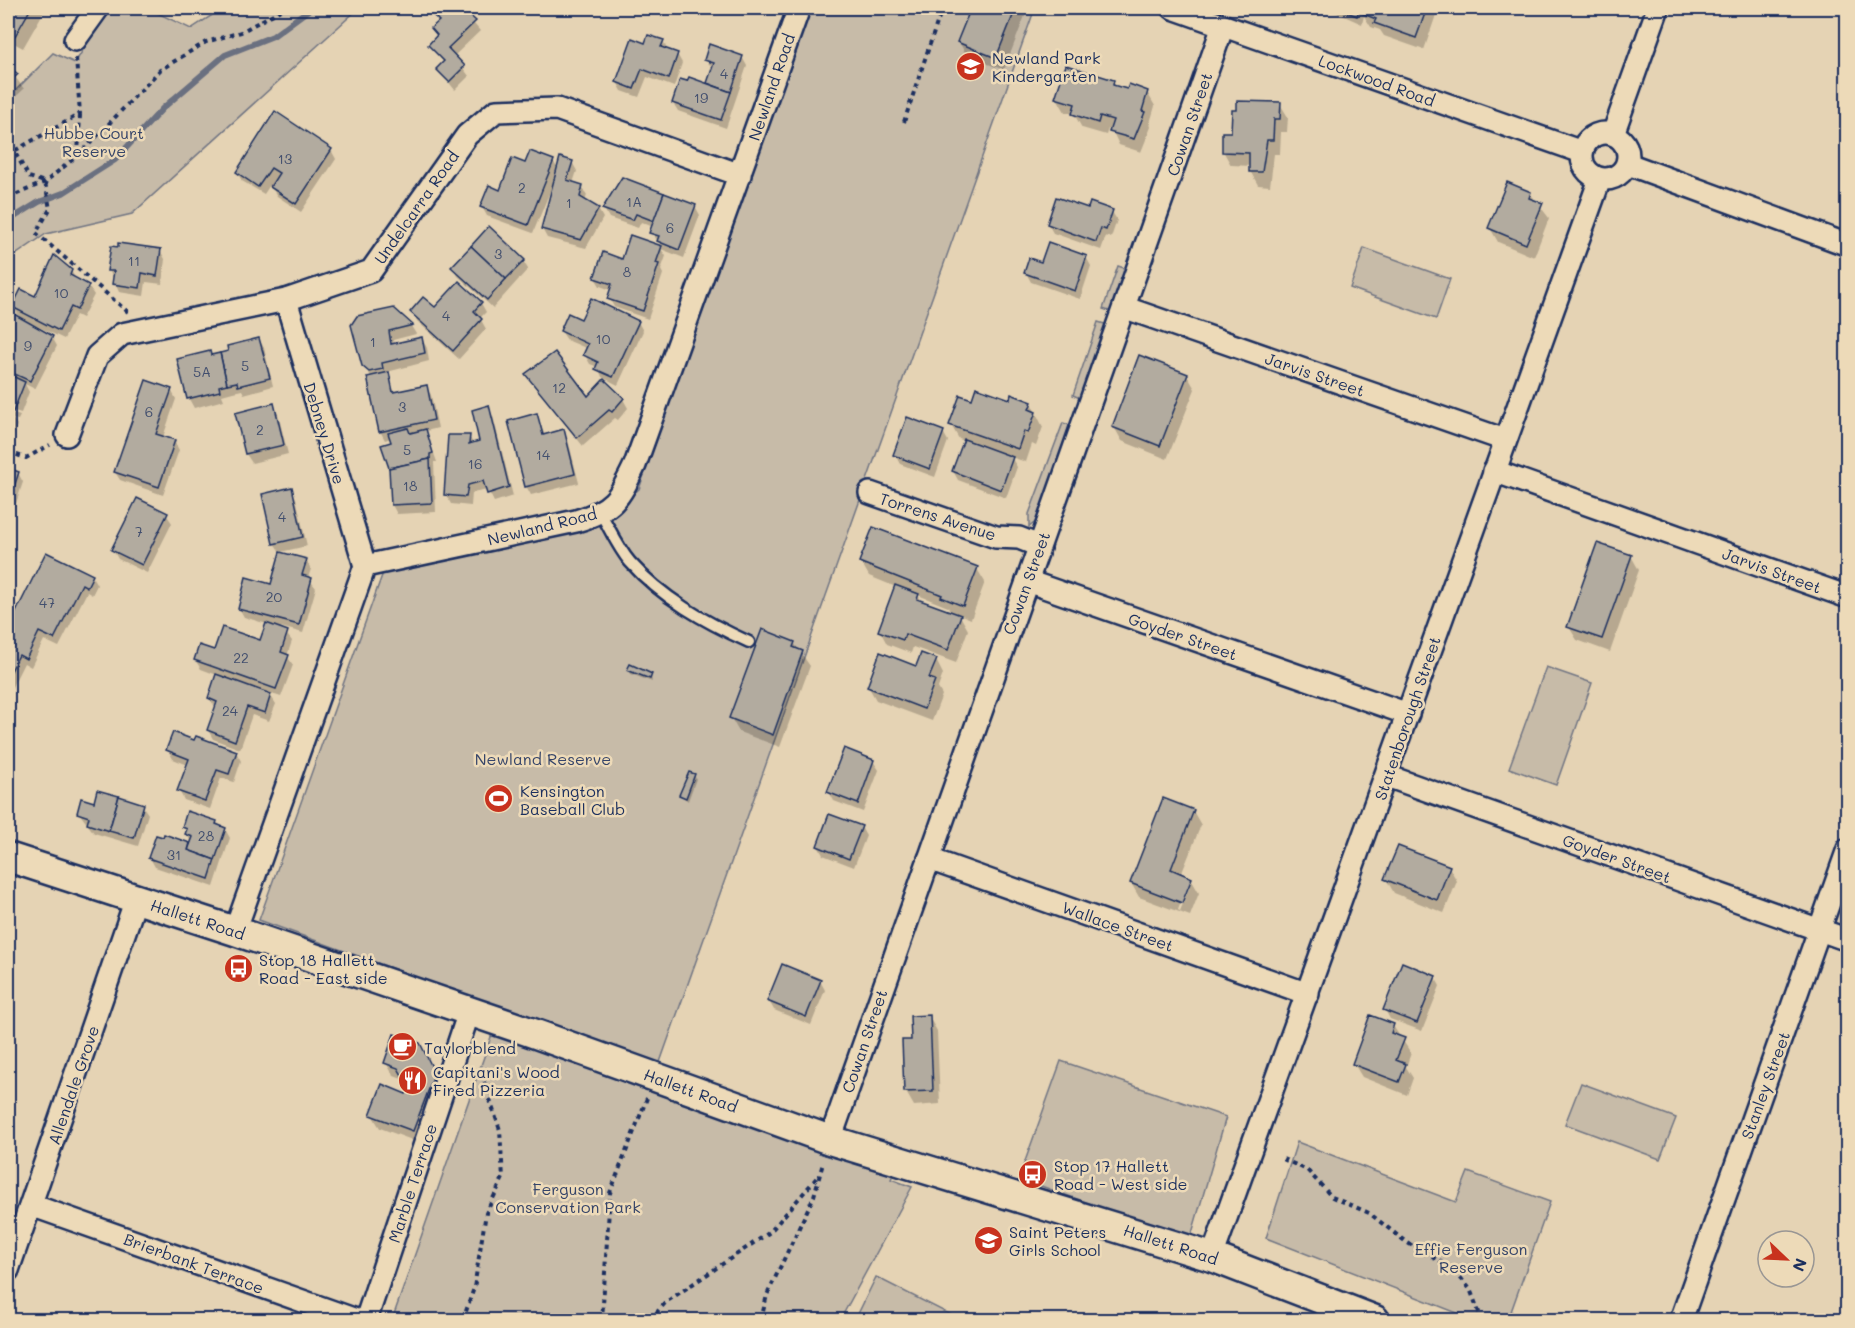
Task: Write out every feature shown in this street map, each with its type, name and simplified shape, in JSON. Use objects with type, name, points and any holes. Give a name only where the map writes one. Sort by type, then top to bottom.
[{"type":"main road","name":"Hallett Road","points":[[8,857],[235,931],[830,1140],[1212,1257],[1375,1320]]},
{"type":"street","points":[[75,40],[98,8]]},
{"type":"street","name":"Newland Road","points":[[365,566],[601,514],[623,491],[635,465],[798,8]]},
{"type":"street","name":"Lockwood Road","points":[[1173,8],[1582,152]]},
{"type":"street","points":[[1613,134],[1658,8]]},
{"type":"street","name":"Cowan Street","points":[[830,1140],[1039,546],[1126,308],[1223,26]]},
{"type":"street","name":"Undelcarra Road","points":[[67,435],[97,356],[122,334],[286,300],[371,271],[467,135],[496,111],[557,109],[740,175]]},
{"type":"street","points":[[1613,134],[1625,143],[1628,149],[1628,164],[1619,175],[1600,179],[1584,166],[1582,152],[1588,140],[1594,135],[1613,134]]},
{"type":"street","points":[[1628,164],[1848,244]]},
{"type":"street","name":"Statenborough Street","points":[[1212,1257],[1600,179]]},
{"type":"street","name":"Debney Drive","points":[[286,300],[365,566]]},
{"type":"street","name":"Jarvis Street","points":[[1126,308],[1505,440]]},
{"type":"street","name":"Jarvis Street","points":[[1494,471],[1848,597]]},
{"type":"street","name":"Torrens Avenue","points":[[870,493],[996,537],[1019,538],[1039,546]]},
{"type":"street","points":[[235,931],[365,566]]},
{"type":"street","name":"Goyder Street","points":[[1027,581],[1408,714]]},
{"type":"street","name":"Goyder Street","points":[[1387,776],[1848,940]]},
{"type":"street","name":"Stanley Street","points":[[1682,1320],[1848,849]]},
{"type":"street","name":"Wallace Street","points":[[929,859],[1308,994]]},
{"type":"street","name":"Allendale Grove","points":[[8,1270],[136,899]]},
{"type":"street","name":"Marble Terrace","points":[[366,1320],[469,1012]]},
{"type":"street","name":"Brierbank Terrace","points":[[31,1205],[356,1320]]},
{"type":"lane","points":[[601,514],[629,561],[670,599],[749,642]]},
{"type":"path","points":[[8,198],[45,182],[78,155],[105,131],[160,70],[206,42],[241,32],[284,8]]},
{"type":"path","points":[[904,122],[942,8]]},
{"type":"path","points":[[75,40],[80,114],[78,155]]},
{"type":"path","points":[[45,182],[29,177],[14,152],[80,114]]},
{"type":"path","points":[[45,182],[50,209],[36,233],[147,328]]},
{"type":"path","points":[[8,452],[26,458],[67,435]]},
{"type":"path","points":[[453,1058],[483,1079],[500,1130],[503,1178],[486,1213],[474,1288],[463,1320]]},
{"type":"path","points":[[602,1320],[610,1193],[655,1077]]},
{"type":"path","points":[[761,1320],[767,1295],[814,1196],[830,1140]]},
{"type":"path","points":[[1283,1159],[1307,1170],[1332,1197],[1369,1213],[1406,1242],[1453,1269],[1470,1289],[1482,1320]]},
{"type":"path","points":[[650,1320],[666,1302],[770,1232],[819,1175]]},
{"type":"green space","name":"Hubbe Court Reserve","points":[[109,8],[147,8],[191,29],[223,8],[359,8],[132,214],[46,234],[8,260],[8,98],[53,53],[75,63]]},
{"type":"green space","name":"Newland Reserve","points":[[809,8],[1035,8],[659,1065],[259,920],[385,567],[590,529],[639,489]]},
{"type":"green space","points":[[1364,248],[1450,279],[1436,319],[1350,288]]},
{"type":"green space","points":[[1118,266],[1127,269],[1112,312],[1103,309]]},
{"type":"green space","points":[[1098,322],[1108,325],[1082,399],[1073,395]]},
{"type":"green space","points":[[1063,423],[1073,426],[1038,520],[1029,527],[1029,514]]},
{"type":"green space","points":[[1546,667],[1592,683],[1556,785],[1509,768]]},
{"type":"green space","name":"Ferguson Conservation Park","points":[[492,1034],[896,1168],[891,1179],[912,1187],[840,1320],[392,1320]]},
{"type":"green space","points":[[1061,1061],[1226,1117],[1190,1240],[1019,1178]]},
{"type":"green space","points":[[1581,1083],[1676,1118],[1660,1159],[1565,1124]]},
{"type":"green space","name":"Effie Ferguson Reserve","points":[[1297,1142],[1456,1202],[1468,1172],[1550,1202],[1508,1320],[1475,1320],[1266,1238]]},
{"type":"green space","points":[[876,1277],[957,1318],[956,1320],[871,1320],[858,1314]]},
{"type":"building","points":[[8,8],[31,8],[15,36],[8,31]]},
{"type":"building","points":[[437,8],[452,8],[459,15],[464,10],[476,21],[448,48],[465,66],[449,82],[436,69],[444,61],[428,45],[437,35],[431,28],[439,21],[431,13]]},
{"type":"building","points":[[977,8],[1016,8],[996,58],[957,42],[970,10],[975,12]]},
{"type":"building","points":[[1336,8],[1360,8],[1357,16]]},
{"type":"building","points":[[1363,8],[1427,8],[1416,38],[1374,23],[1376,19],[1361,13]]},
{"type":"building","points":[[648,35],[664,40],[661,47],[678,53],[669,79],[642,69],[634,89],[616,82],[632,38],[645,43]]},
{"type":"building","points":[[709,44],[743,56],[731,92],[707,83],[714,63],[704,60]]},
{"type":"building","points":[[1066,65],[1114,80],[1113,85],[1127,89],[1129,84],[1148,91],[1142,111],[1145,112],[1134,139],[1109,132],[1113,120],[1100,116],[1098,123],[1072,114],[1075,104],[1055,98]]},
{"type":"building","points":[[8,66],[18,74],[8,84]]},
{"type":"building","points":[[689,77],[731,92],[721,120],[672,103],[680,79],[687,81]]},
{"type":"building","points":[[1237,101],[1281,102],[1280,119],[1274,119],[1273,140],[1267,140],[1262,172],[1249,172],[1249,153],[1222,152],[1222,132],[1231,132],[1232,110],[1237,110]]},
{"type":"building","points":[[275,111],[332,149],[296,204],[270,187],[279,173],[271,168],[258,187],[236,172]]},
{"type":"building","points":[[530,151],[554,160],[528,225],[480,207],[489,185],[500,190],[512,158],[525,163]]},
{"type":"building","points":[[560,157],[573,161],[567,180],[583,185],[580,197],[599,208],[581,240],[541,229]]},
{"type":"building","points":[[622,177],[664,193],[654,221],[636,214],[633,220],[602,209]]},
{"type":"building","points":[[1507,182],[1531,192],[1529,198],[1543,203],[1526,244],[1488,228]]},
{"type":"building","points":[[664,193],[696,205],[679,250],[657,241],[659,236],[649,233]]},
{"type":"building","points":[[1056,197],[1088,208],[1090,202],[1113,210],[1106,230],[1101,228],[1096,242],[1047,224]]},
{"type":"building","points":[[489,226],[525,260],[506,279],[471,246]]},
{"type":"building","points":[[630,235],[662,246],[656,263],[659,264],[643,311],[607,299],[612,284],[594,278],[603,252],[622,259]]},
{"type":"building","points":[[1048,242],[1087,256],[1075,291],[1024,273],[1029,258],[1041,262]]},
{"type":"building","points":[[118,243],[161,249],[157,276],[142,273],[140,288],[112,284],[114,271],[107,271],[111,246],[118,247]]},
{"type":"building","points":[[471,246],[506,279],[487,300],[451,267]]},
{"type":"building","points":[[54,255],[72,270],[70,275],[89,285],[77,310],[71,307],[59,331],[12,307],[21,289],[35,296]]},
{"type":"building","points":[[459,281],[482,302],[474,311],[482,319],[453,351],[410,312],[423,297],[435,307]]},
{"type":"building","points":[[591,298],[639,321],[613,377],[595,369],[598,362],[583,355],[588,344],[560,331],[568,313],[581,319]]},
{"type":"building","points":[[394,308],[413,325],[389,331],[391,344],[422,337],[425,353],[382,363],[383,369],[369,372],[362,366],[351,325],[357,316]]},
{"type":"building","points":[[12,313],[53,336],[30,381],[8,371],[14,358],[8,355],[8,316]]},
{"type":"building","points":[[259,338],[270,378],[238,386],[237,382],[227,384],[220,353],[228,351],[227,346]]},
{"type":"building","points":[[210,351],[211,355],[220,353],[227,384],[219,386],[220,391],[187,399],[177,359]]},
{"type":"building","points":[[555,352],[588,396],[604,379],[624,398],[612,412],[609,410],[577,438],[525,374]]},
{"type":"building","points":[[1139,355],[1188,374],[1160,446],[1112,427]]},
{"type":"building","points":[[389,372],[393,392],[427,385],[434,420],[379,432],[367,377]]},
{"type":"building","points":[[8,374],[25,382],[13,412],[8,410]]},
{"type":"building","points":[[146,380],[172,389],[156,434],[175,440],[159,487],[114,472]]},
{"type":"building","points":[[976,387],[1010,399],[1011,394],[1032,402],[1029,409],[1036,412],[1028,433],[1024,431],[1018,449],[949,425],[960,395],[972,399]]},
{"type":"building","points":[[274,403],[284,445],[245,454],[235,413]]},
{"type":"building","points":[[489,405],[509,487],[487,494],[483,481],[468,485],[466,497],[444,495],[448,435],[470,435],[469,444],[479,441],[472,410]]},
{"type":"building","points":[[537,413],[543,435],[564,429],[575,474],[525,487],[508,421]]},
{"type":"building","points":[[907,417],[944,431],[930,469],[893,455]]},
{"type":"building","points":[[408,428],[410,433],[426,429],[433,453],[430,454],[430,459],[389,468],[381,445],[391,442],[388,433]]},
{"type":"building","points":[[964,439],[1013,457],[1001,490],[952,471]]},
{"type":"building","points":[[430,459],[432,503],[391,505],[389,468]]},
{"type":"building","points":[[8,468],[19,472],[8,505]]},
{"type":"building","points":[[292,487],[303,537],[273,544],[262,494]]},
{"type":"building","points":[[137,498],[168,513],[142,565],[111,550]]},
{"type":"building","points":[[873,527],[978,567],[963,606],[941,597],[942,595],[859,562]]},
{"type":"building","points":[[1597,543],[1632,555],[1602,639],[1567,627]]},
{"type":"building","points":[[46,552],[93,575],[87,587],[82,584],[54,639],[39,632],[26,659],[19,655],[8,677],[8,618],[12,620]]},
{"type":"building","points":[[280,552],[307,559],[302,575],[312,578],[299,625],[238,609],[246,577],[271,584]]},
{"type":"building","points":[[895,585],[919,594],[917,599],[961,615],[948,650],[905,634],[903,640],[878,631]]},
{"type":"building","points":[[266,623],[288,631],[281,652],[289,655],[276,689],[194,660],[199,645],[214,650],[222,627],[260,640]]},
{"type":"building","points":[[762,629],[795,642],[793,647],[803,651],[773,735],[729,718]]},
{"type":"building","points":[[880,652],[916,666],[921,653],[937,659],[929,678],[935,680],[924,709],[867,687]]},
{"type":"building","points":[[630,664],[652,674],[650,679],[627,670]]},
{"type":"building","points":[[216,674],[271,694],[265,713],[247,707],[235,741],[207,730],[217,702],[208,698]]},
{"type":"building","points":[[173,732],[194,740],[196,736],[237,751],[229,774],[217,770],[205,801],[177,791],[189,759],[166,750]]},
{"type":"building","points":[[844,748],[874,760],[858,804],[827,792]]},
{"type":"building","points":[[689,772],[695,774],[686,798],[679,795]]},
{"type":"building","points":[[97,790],[119,796],[109,831],[87,824],[89,817],[77,813],[81,798],[94,802]]},
{"type":"building","points":[[119,796],[144,804],[134,838],[109,831]]},
{"type":"building","points":[[1163,798],[1194,810],[1171,869],[1192,878],[1182,903],[1130,883]]},
{"type":"building","points":[[187,811],[217,821],[216,824],[226,828],[215,860],[188,850],[193,837],[185,834],[187,829],[182,827]]},
{"type":"building","points":[[829,814],[862,826],[849,859],[817,846]]},
{"type":"building","points":[[164,834],[190,843],[188,850],[215,860],[209,879],[148,858],[156,835],[163,837]]},
{"type":"building","points":[[1398,846],[1450,866],[1437,900],[1384,879]]},
{"type":"building","points":[[1402,962],[1436,976],[1417,1023],[1383,1010]]},
{"type":"building","points":[[782,964],[821,980],[806,1017],[767,1001]]},
{"type":"building","points":[[930,1015],[933,1091],[904,1092],[902,1040],[911,1040],[910,1016]]},
{"type":"building","points":[[1370,1015],[1394,1024],[1391,1033],[1405,1038],[1396,1060],[1406,1064],[1399,1082],[1352,1064]]},
{"type":"building","points":[[394,1034],[420,1043],[435,1073],[413,1131],[370,1115],[382,1084],[406,1094],[409,1087],[398,1068],[384,1063]]},
{"type":"waterway","points":[[8,221],[39,202],[63,193],[115,160],[163,108],[225,55],[273,36],[311,8]]},
{"type":"place","name":"Newland Park Kindergarten","points":[[971,66]]},
{"type":"place","name":"Kensington Baseball Club","points":[[499,799]]},
{"type":"place","name":"Stop 18 Hallett Road - East side","points":[[238,968]]},
{"type":"place","name":"Taylorblend","points":[[403,1047]]},
{"type":"place","name":"Capitani's Wood Fired Pizzeria","points":[[412,1080]]},
{"type":"place","name":"Stop 17 Hallett Road - West side","points":[[1033,1174]]},
{"type":"place","name":"Saint Peters Girls School","points":[[988,1240]]}]
